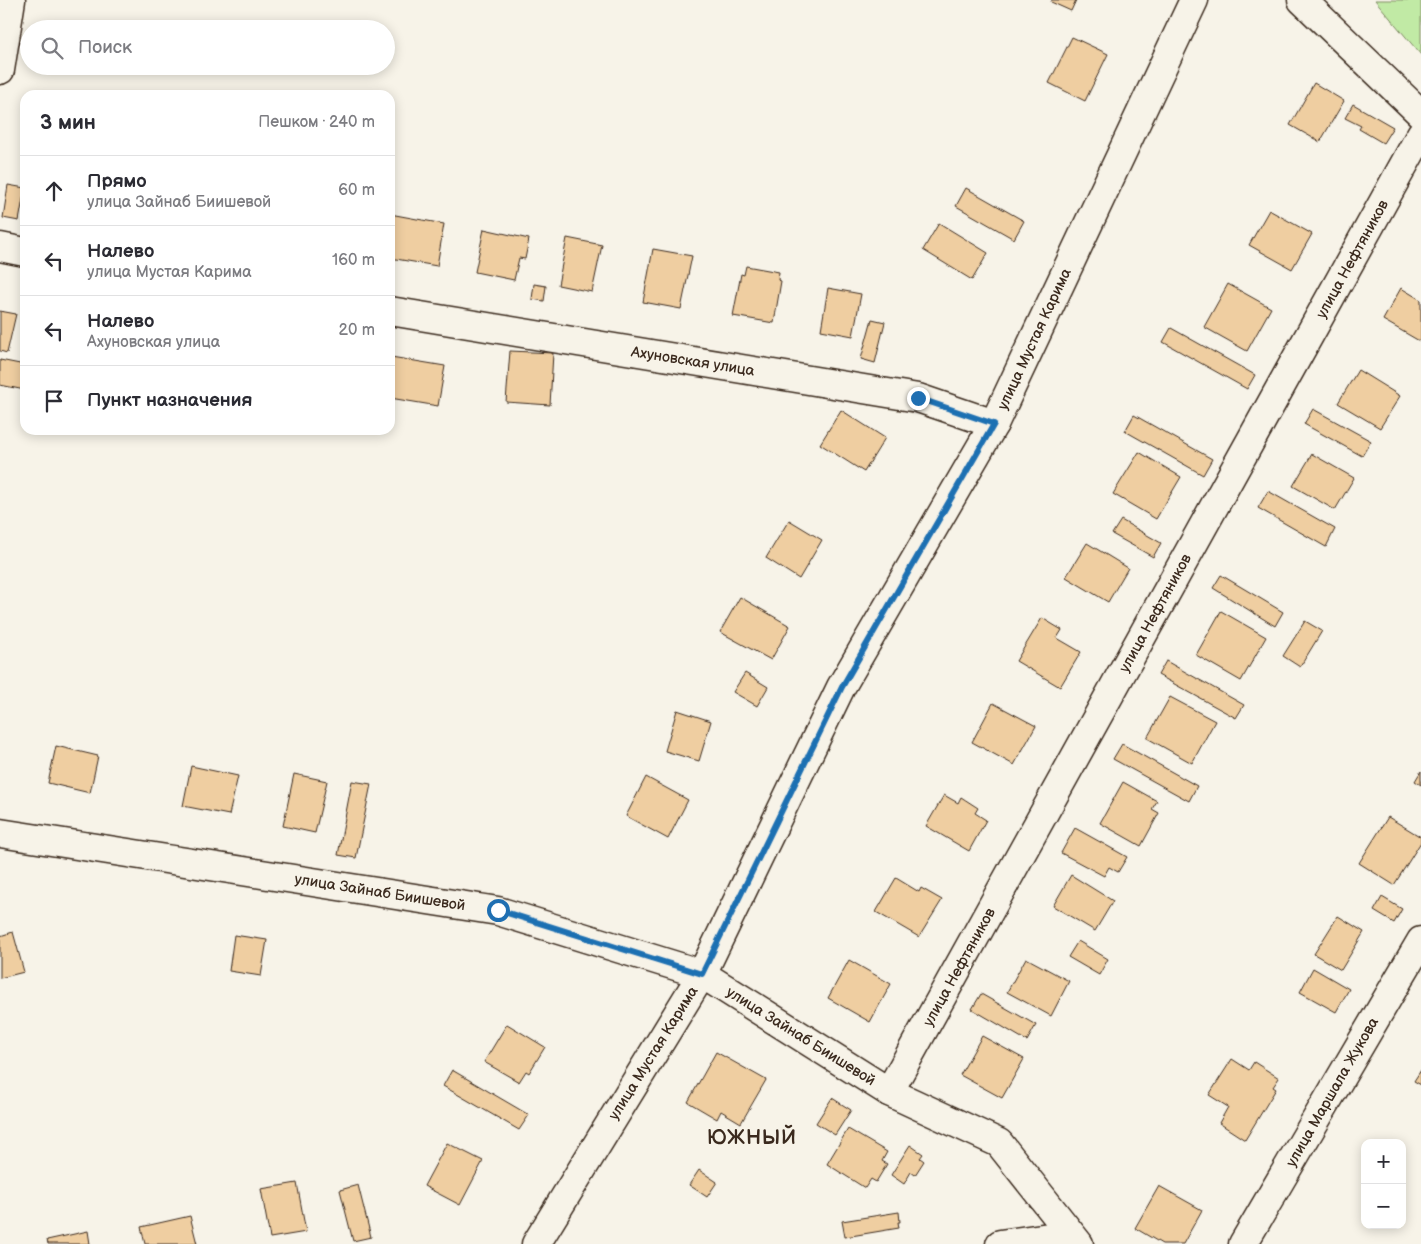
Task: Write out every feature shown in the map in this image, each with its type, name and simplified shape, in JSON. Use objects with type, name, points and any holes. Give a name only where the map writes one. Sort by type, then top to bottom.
[{"type":"street","points":[[0,70],[11,0]]},
{"type":"street","name":"улица Мустая Карима","points":[[536,1244],[702,974],[842,687],[994,424],[1194,0]]},
{"type":"street","points":[[1302,0],[1421,114]]},
{"type":"street","name":"улица Нефтяников","points":[[889,1092],[1421,134]]},
{"type":"street","points":[[0,247],[20,251]]},
{"type":"street","name":"Ахуновская улица","points":[[395,313],[918,398],[994,424]]},
{"type":"street","name":"улица Зайнаб Биишевой","points":[[0,833],[498,910],[702,974],[889,1092],[999,1143],[1075,1239]]},
{"type":"street","name":"улица Маршала Жукова","points":[[1243,1244],[1421,941]]},
{"type":"street","points":[[1000,1244],[1075,1239]]},
{"type":"green space","points":[[1375,0],[1421,0],[1421,55]]},
{"type":"building","points":[[1052,0],[1076,0],[1071,11],[1051,2]]},
{"type":"building","points":[[1072,37],[1108,54],[1085,101],[1049,83]]},
{"type":"building","points":[[1314,83],[1344,101],[1320,142],[1290,125]]},
{"type":"building","points":[[1353,104],[1393,127],[1383,143],[1359,129],[1361,126],[1345,118]]},
{"type":"building","points":[[8,185],[20,187],[19,221],[3,218]]},
{"type":"building","points":[[966,188],[1024,221],[1014,239],[956,206]]},
{"type":"building","points":[[1269,210],[1312,234],[1292,269],[1249,245]]},
{"type":"building","points":[[395,215],[444,224],[437,266],[395,259]]},
{"type":"building","points":[[939,223],[988,253],[972,280],[923,250]]},
{"type":"building","points":[[484,229],[529,239],[525,259],[519,258],[514,280],[475,272]]},
{"type":"building","points":[[567,238],[602,245],[592,292],[558,285]]},
{"type":"building","points":[[653,249],[692,256],[681,309],[643,302]]},
{"type":"building","points":[[746,266],[779,272],[778,280],[781,281],[774,323],[733,316],[741,274],[744,275]]},
{"type":"building","points":[[534,284],[546,286],[544,301],[532,299]]},
{"type":"building","points":[[1228,284],[1271,308],[1247,351],[1204,327]]},
{"type":"building","points":[[828,288],[861,294],[853,336],[821,330]]},
{"type":"building","points":[[1401,288],[1421,300],[1421,342],[1383,320]]},
{"type":"building","points":[[0,311],[16,314],[7,353],[0,351]]},
{"type":"building","points":[[872,319],[885,322],[875,363],[861,359]]},
{"type":"building","points":[[1171,328],[1255,375],[1247,389],[1163,342]]},
{"type":"building","points":[[510,351],[553,353],[550,405],[506,402]]},
{"type":"building","points":[[395,358],[445,366],[438,406],[395,399]]},
{"type":"building","points":[[0,360],[20,364],[20,389],[0,385]]},
{"type":"building","points":[[1358,370],[1400,396],[1380,428],[1338,403]]},
{"type":"building","points":[[1313,409],[1371,441],[1362,456],[1304,424]]},
{"type":"building","points":[[841,410],[885,438],[864,472],[820,444]]},
{"type":"building","points":[[1134,415],[1212,459],[1203,475],[1125,431]]},
{"type":"building","points":[[1139,452],[1181,477],[1156,519],[1113,494]]},
{"type":"building","points":[[1312,454],[1354,478],[1335,510],[1293,486]]},
{"type":"building","points":[[1268,491],[1335,529],[1326,547],[1258,508]]},
{"type":"building","points":[[789,520],[822,540],[799,579],[766,558]]},
{"type":"building","points":[[1121,520],[1161,543],[1153,557],[1112,534]]},
{"type":"building","points":[[1087,543],[1128,568],[1108,602],[1066,577]]},
{"type":"building","points":[[1221,575],[1283,612],[1275,626],[1213,588]]},
{"type":"building","points":[[740,597],[790,626],[771,660],[720,632]]},
{"type":"building","points":[[1221,611],[1266,637],[1241,681],[1196,655]]},
{"type":"building","points":[[1042,618],[1062,630],[1057,638],[1081,652],[1060,687],[1016,661]]},
{"type":"building","points":[[1305,621],[1322,631],[1300,667],[1283,656]]},
{"type":"building","points":[[1166,661],[1244,705],[1236,718],[1158,675]]},
{"type":"building","points":[[745,673],[768,687],[757,706],[733,692]]},
{"type":"building","points":[[1170,697],[1215,721],[1192,763],[1147,738]]},
{"type":"building","points":[[993,703],[1036,726],[1014,765],[972,742]]},
{"type":"building","points":[[677,710],[711,721],[699,761],[665,751]]},
{"type":"building","points":[[1122,744],[1197,786],[1189,801],[1113,759]]},
{"type":"building","points":[[56,746],[98,756],[90,793],[48,783]]},
{"type":"building","points":[[191,766],[238,776],[229,815],[183,806]]},
{"type":"building","points":[[1421,771],[1421,785],[1415,781]]},
{"type":"building","points":[[294,774],[327,781],[315,833],[283,826]]},
{"type":"building","points":[[646,777],[688,800],[668,839],[626,816]]},
{"type":"building","points":[[352,781],[371,784],[356,858],[338,855]]},
{"type":"building","points":[[1123,782],[1157,801],[1152,809],[1159,813],[1141,846],[1100,823]]},
{"type":"building","points":[[944,795],[958,803],[961,797],[978,808],[975,813],[986,820],[969,851],[926,826]]},
{"type":"building","points":[[1388,817],[1421,837],[1421,842],[1394,885],[1359,863]]},
{"type":"building","points":[[1075,828],[1127,857],[1118,872],[1109,867],[1104,876],[1061,853]]},
{"type":"building","points":[[1071,875],[1113,901],[1095,931],[1053,906]]},
{"type":"building","points":[[896,878],[919,892],[921,888],[942,900],[919,937],[876,912]]},
{"type":"building","points":[[1382,897],[1402,909],[1394,923],[1374,911]]},
{"type":"building","points":[[1338,916],[1364,932],[1341,970],[1314,954]]},
{"type":"building","points":[[13,932],[24,972],[0,978],[0,936]]},
{"type":"building","points":[[234,935],[267,940],[261,976],[229,971]]},
{"type":"building","points":[[1078,941],[1108,959],[1099,975],[1068,957]]},
{"type":"building","points":[[1026,958],[1069,981],[1051,1016],[1007,992]]},
{"type":"building","points":[[849,960],[891,984],[870,1022],[828,998]]},
{"type":"building","points":[[1313,968],[1349,989],[1336,1012],[1300,992]]},
{"type":"building","points":[[981,994],[1036,1025],[1027,1041],[972,1009]]},
{"type":"building","points":[[507,1024],[545,1047],[529,1073],[526,1071],[519,1082],[484,1062]]},
{"type":"building","points":[[982,1036],[1024,1059],[1002,1098],[960,1075]]},
{"type":"building","points":[[716,1052],[766,1080],[741,1123],[721,1111],[717,1119],[688,1102]]},
{"type":"building","points":[[1232,1059],[1249,1070],[1254,1062],[1279,1078],[1273,1087],[1276,1089],[1245,1140],[1219,1123],[1228,1107],[1209,1095]]},
{"type":"building","points":[[452,1070],[529,1115],[519,1130],[443,1086]]},
{"type":"building","points":[[1421,1070],[1421,1085],[1414,1081]]},
{"type":"building","points":[[832,1098],[851,1110],[835,1135],[816,1123]]},
{"type":"building","points":[[848,1129],[887,1152],[882,1161],[887,1164],[876,1182],[871,1179],[865,1188],[827,1164]]},
{"type":"building","points":[[447,1143],[483,1161],[460,1205],[424,1186]]},
{"type":"building","points":[[910,1145],[923,1154],[920,1158],[924,1161],[915,1175],[911,1172],[904,1184],[891,1175]]},
{"type":"building","points":[[699,1170],[717,1182],[707,1197],[689,1185]]},
{"type":"building","points":[[297,1183],[306,1232],[270,1238],[261,1189]]},
{"type":"building","points":[[358,1185],[371,1237],[353,1241],[340,1190]]},
{"type":"building","points":[[1159,1186],[1202,1210],[1183,1244],[1162,1244],[1135,1228]]},
{"type":"building","points":[[899,1212],[899,1228],[845,1237],[842,1221]]},
{"type":"building","points":[[190,1216],[197,1244],[145,1244],[141,1227]]},
{"type":"building","points":[[88,1231],[90,1244],[48,1244],[47,1240]]},
{"type":"district","name":"ЮЖНЫЙ","points":[[752,1137]]},
{"type":"route","points":[[498,910],[702,974],[842,687],[994,424],[918,398]]}]
